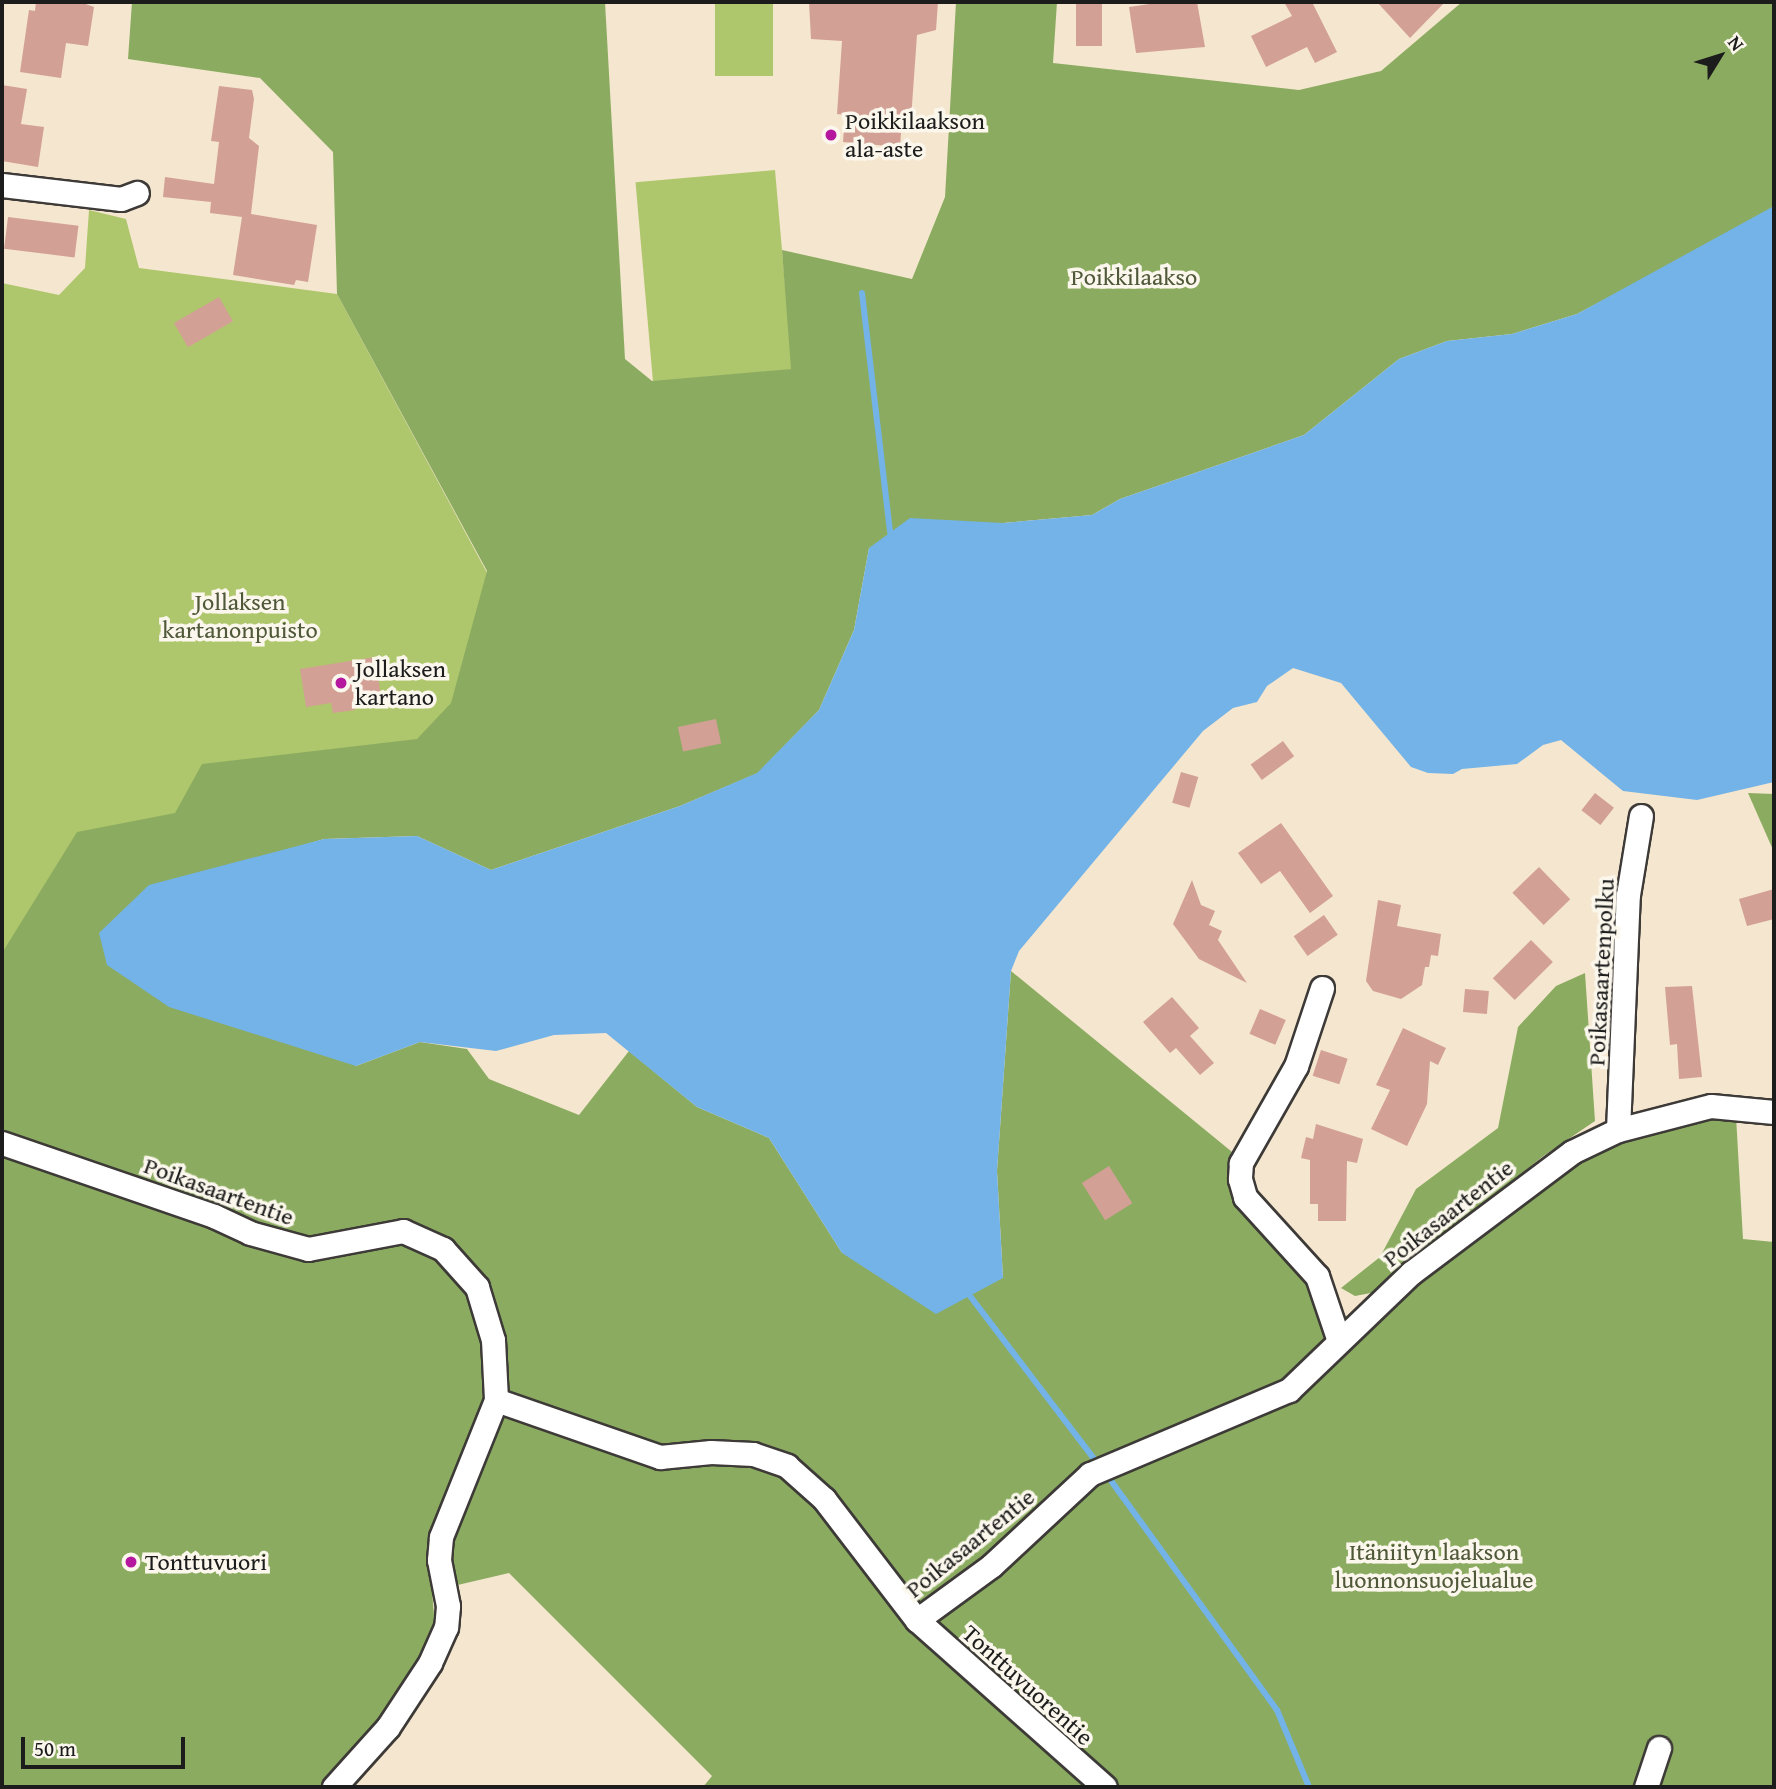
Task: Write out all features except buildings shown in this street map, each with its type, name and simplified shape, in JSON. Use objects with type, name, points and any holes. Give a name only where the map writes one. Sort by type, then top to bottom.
[{"type":"street","points":[[2,185],[121,199],[136,193]]},
{"type":"street","name":"Poikasaartenpolku","points":[[1618,1130],[1628,895],[1640,816]]},
{"type":"street","points":[[1322,988],[1296,1066],[1241,1163],[1240,1179],[1245,1197],[1317,1276],[1338,1338]]},
{"type":"street","name":"Poikasaartentie","points":[[2,1143],[284,1244],[308,1249],[385,1231],[403,1231],[425,1239],[443,1249],[477,1287],[493,1340],[496,1400],[660,1457],[711,1452],[753,1454],[787,1466],[824,1499],[917,1620],[991,1566],[1090,1474],[1289,1390],[1338,1338],[1411,1273],[1503,1208],[1546,1169],[1618,1130],[1711,1106],[1774,1112]]},
{"type":"street","points":[[334,1787],[388,1727],[430,1663],[446,1627],[448,1606],[439,1560],[441,1537],[496,1400]]},
{"type":"street","name":"Tonttuvuorentie","points":[[917,1620],[1105,1787]]},
{"type":"street","points":[[1646,1787],[1659,1748]]},
{"type":"green space","points":[[132,2],[605,2],[625,359],[652,381],[791,369],[782,250],[912,279],[945,197],[956,2],[1057,2],[1053,63],[1299,90],[1381,71],[1462,2],[1774,2],[1774,206],[1751,222],[1577,314],[1512,334],[1447,341],[1399,359],[1304,435],[1120,499],[1092,515],[1003,523],[869,548],[854,630],[819,710],[758,773],[680,806],[491,870],[417,836],[324,839],[259,858],[356,1066],[420,1042],[467,1049],[489,1079],[579,1115],[629,1051],[697,1107],[769,1138],[842,1253],[1003,1278],[997,1171],[1011,971],[1237,1156],[1231,1168],[1312,1278],[1324,1331],[1393,1298],[1600,1147],[1714,1114],[1736,1116],[1743,1239],[1774,1242],[1774,1787],[703,1787],[712,1776],[509,1573],[432,1591],[435,1627],[421,1656],[380,1717],[321,1787],[2,1787],[2,953],[77,832],[175,813],[202,764],[417,739],[451,703],[487,571],[337,294],[333,152],[260,78],[128,59]]},
{"type":"green space","points":[[715,2],[773,2],[773,76],[715,76]]},
{"type":"green space","points":[[775,170],[792,369],[653,381],[636,182]]},
{"type":"green space","name":"Jollaksen kartano","points":[[89,210],[126,219],[139,268],[337,294],[555,699],[2,958],[2,283],[59,295],[85,268]]},
{"type":"green space","points":[[1748,793],[1774,794],[1774,852]]},
{"type":"green space","points":[[1585,973],[1595,1121],[1542,1157],[1376,1292],[1355,1296],[1341,1288],[1380,1257],[1416,1189],[1498,1128],[1518,1027],[1556,986]]},
{"type":"water","points":[[1774,206],[1774,782],[1697,800],[1623,791],[1561,740],[1543,745],[1517,764],[1462,769],[1453,774],[1428,773],[1411,767],[1341,683],[1293,668],[1267,686],[1257,702],[1233,708],[1203,731],[1019,951],[1011,971],[997,1171],[1003,1278],[936,1314],[842,1253],[769,1138],[697,1107],[606,1033],[554,1035],[496,1051],[420,1042],[356,1066],[169,1007],[107,965],[99,933],[149,885],[324,839],[417,836],[491,870],[680,806],[757,773],[819,710],[854,630],[869,548],[910,518],[1003,523],[1092,515],[1120,499],[1304,435],[1399,359],[1447,341],[1512,334],[1577,314]]},
{"type":"waterway","points":[[862,293],[890,532]]},
{"type":"waterway","points":[[970,1296],[1095,1460]]},
{"type":"waterway","points":[[1109,1478],[1277,1710],[1309,1787]]},
{"type":"place","name":"Poikkilaakson ala-aste","points":[[831,135]]},
{"type":"place","name":"Jollaksen kartano","points":[[341,683]]},
{"type":"place","name":"Tonttuvuori","points":[[131,1562]]},
{"type":"park label","name":"Poikkilaakso","points":[[1134,277]]},
{"type":"park label","name":"Jollaksen kartanonpuisto","points":[[240,616]]},
{"type":"park label","name":"Itäniityn laakson luonnonsuojelualue","points":[[1434,1566]]}]
